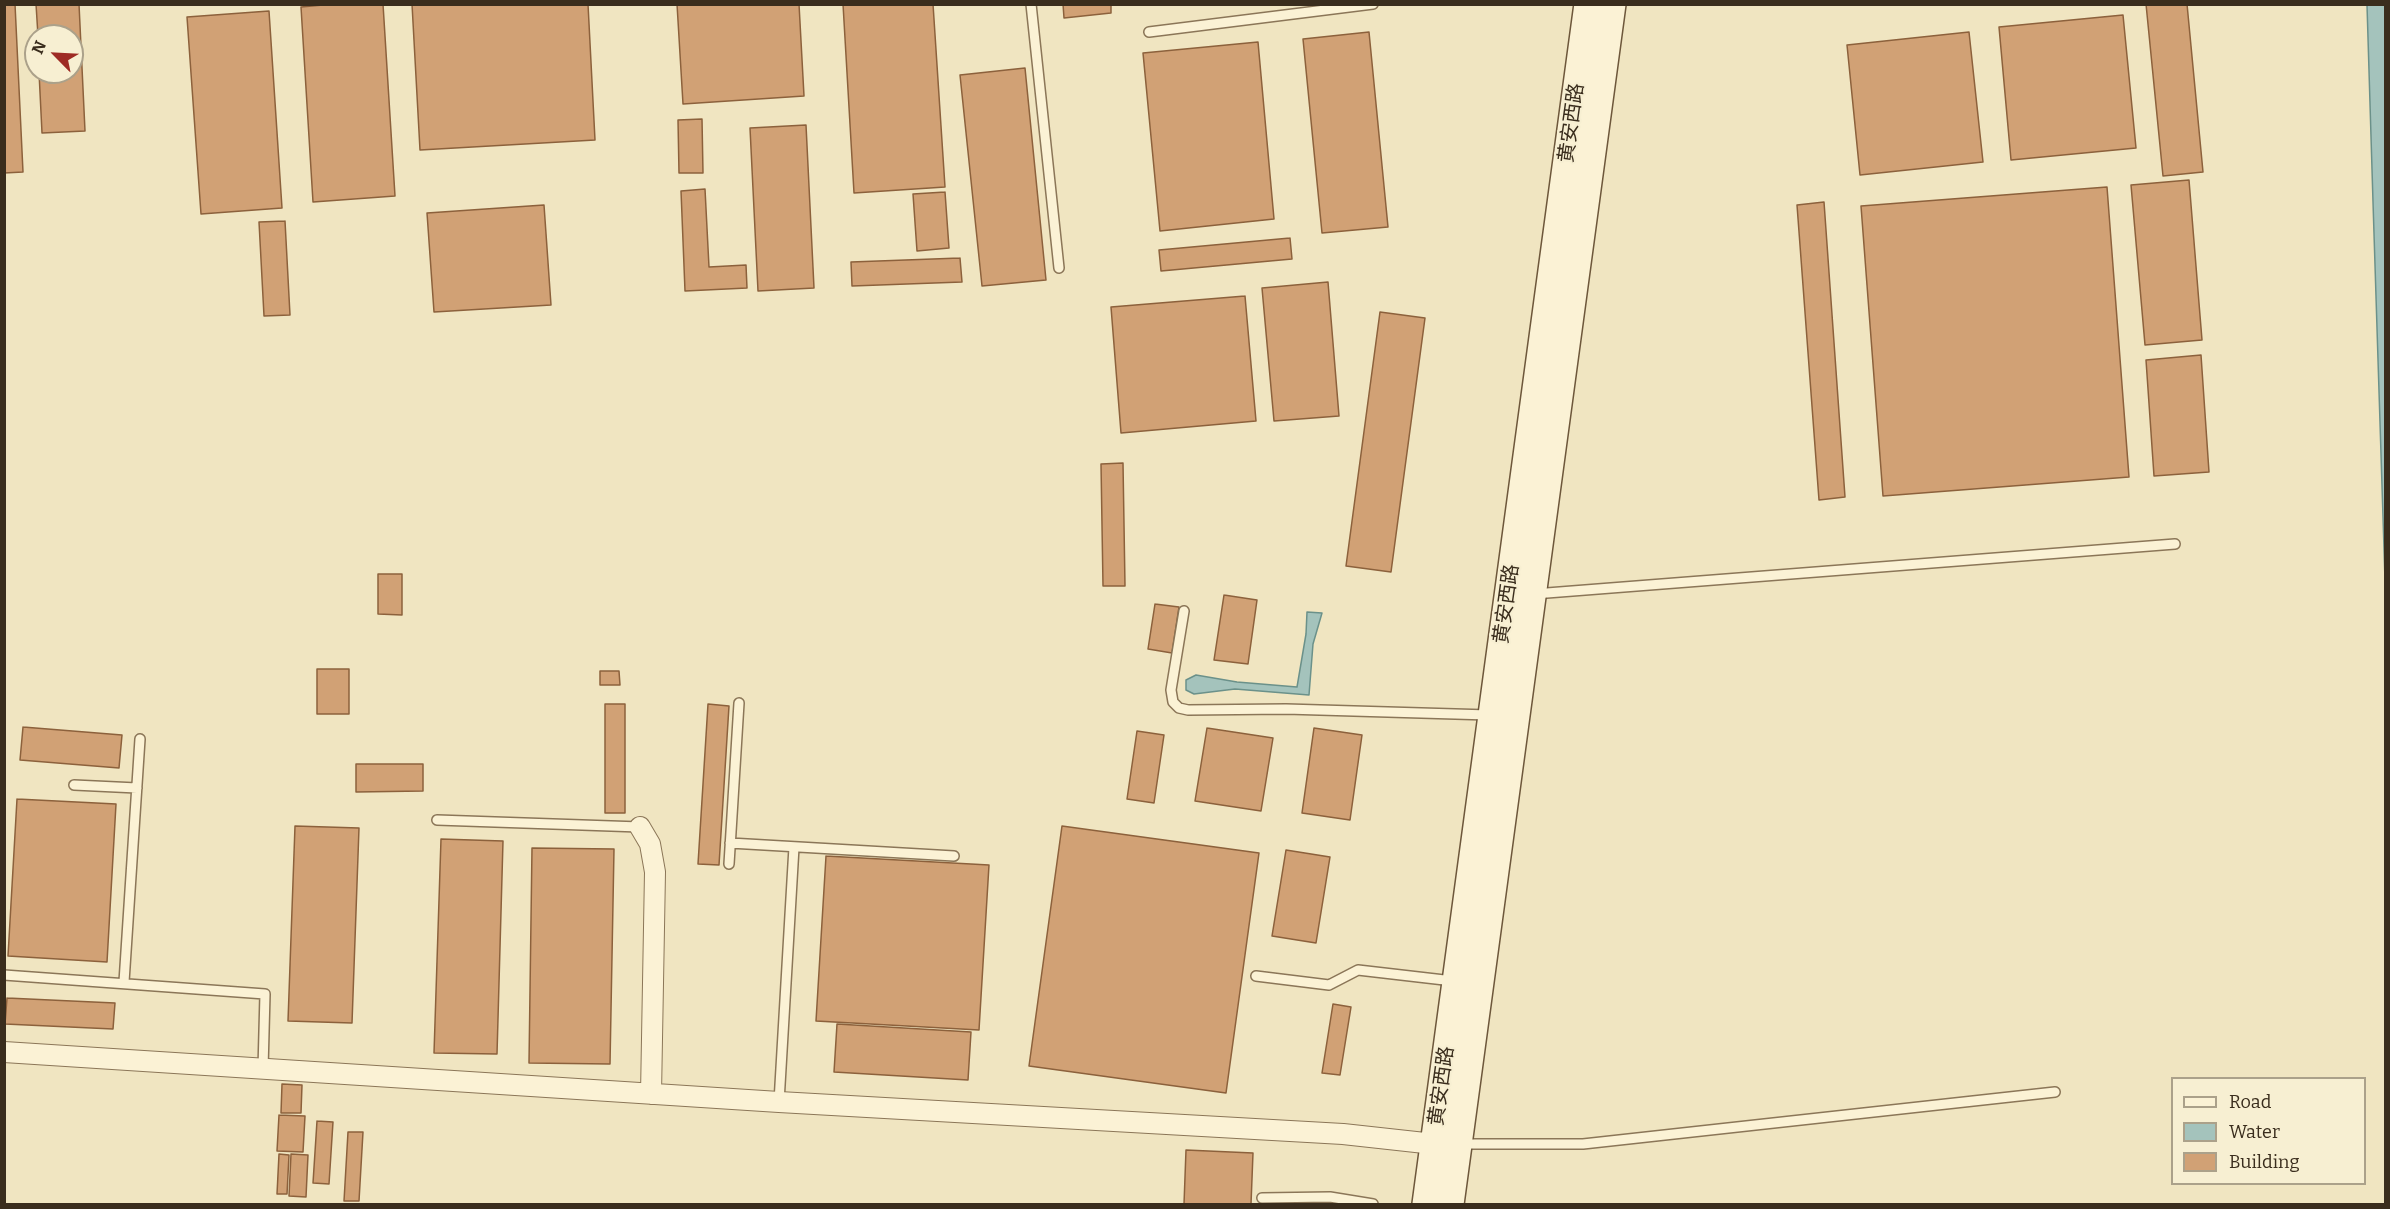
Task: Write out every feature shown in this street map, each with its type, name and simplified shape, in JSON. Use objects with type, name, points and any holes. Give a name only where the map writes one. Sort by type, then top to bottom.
[{"type":"street","name":"黄安西路","points":[[1450,1204],[1446,1144],[1456,981],[1588,4]]},
{"type":"street","name":"黄安西路","points":[[1426,1204],[1446,1144],[1533,595],[1612,4]]},
{"type":"street","points":[[640,827],[650,844],[655,872],[651,1094]]},
{"type":"street","points":[[4,1052],[779,1102],[1343,1134],[1446,1144]]},
{"type":"lane","points":[[1031,4],[1059,268]]},
{"type":"lane","points":[[1149,32],[1373,4]]},
{"type":"lane","points":[[1533,595],[2175,544]]},
{"type":"lane","points":[[1184,611],[1171,690],[1173,702],[1179,708],[1492,715]]},
{"type":"lane","points":[[729,864],[739,703]]},
{"type":"lane","points":[[124,982],[140,739]]},
{"type":"lane","points":[[74,785],[137,788]]},
{"type":"lane","points":[[437,820],[640,827]]},
{"type":"lane","points":[[730,843],[954,856]]},
{"type":"lane","points":[[779,1102],[794,847]]},
{"type":"lane","points":[[1256,976],[1329,985],[1358,970],[1456,981]]},
{"type":"lane","points":[[4,975],[265,994],[263,1069]]},
{"type":"lane","points":[[1446,1144],[1583,1144],[2055,1092]]},
{"type":"lane","points":[[1262,1198],[1330,1197],[1373,1204]]},
{"type":"water","points":[[2367,5],[2386,5],[2385,580],[2373,202]]},
{"type":"water","points":[[1307,612],[1322,613],[1313,644],[1309,695],[1235,689],[1194,694],[1186,690],[1186,680],[1196,675],[1237,682],[1297,687],[1306,634]]},
{"type":"building","points":[[4,4],[15,4],[23,172],[4,173]]},
{"type":"building","points":[[36,4],[79,4],[80,24],[37,24]]},
{"type":"building","points":[[383,4],[395,196],[313,202],[301,7]]},
{"type":"building","points":[[412,4],[588,4],[595,140],[420,150]]},
{"type":"building","points":[[677,4],[799,4],[804,96],[683,104]]},
{"type":"building","points":[[843,4],[933,4],[945,187],[854,193]]},
{"type":"building","points":[[1063,4],[1111,4],[1111,13],[1064,18]]},
{"type":"building","points":[[2146,4],[2187,4],[2203,172],[2163,176]]},
{"type":"building","points":[[269,11],[282,208],[201,214],[187,17]]},
{"type":"building","points":[[2123,15],[2136,148],[2011,160],[1999,27]]},
{"type":"building","points":[[1369,32],[1388,227],[1322,233],[1303,39]]},
{"type":"building","points":[[1969,32],[1983,162],[1860,175],[1847,45]]},
{"type":"building","points":[[1258,42],[1274,219],[1160,231],[1143,53]]},
{"type":"building","points":[[1025,68],[1046,280],[982,286],[960,75]]},
{"type":"building","points":[[40,84],[83,84],[85,131],[42,133]]},
{"type":"building","points":[[702,119],[703,173],[679,173],[678,120]]},
{"type":"building","points":[[806,125],[814,288],[758,291],[750,128]]},
{"type":"building","points":[[2189,180],[2202,340],[2145,345],[2131,185]]},
{"type":"building","points":[[2107,187],[2129,477],[1883,496],[1861,206]]},
{"type":"building","points":[[705,189],[709,267],[746,265],[747,288],[685,291],[681,191]]},
{"type":"building","points":[[945,192],[949,248],[917,251],[913,194]]},
{"type":"building","points":[[1824,202],[1845,497],[1819,500],[1797,205]]},
{"type":"building","points":[[544,205],[551,305],[434,312],[427,213]]},
{"type":"building","points":[[285,221],[290,315],[264,316],[259,222]]},
{"type":"building","points":[[1290,238],[1292,259],[1161,271],[1159,250]]},
{"type":"building","points":[[960,258],[962,282],[852,286],[851,262]]},
{"type":"building","points":[[1328,282],[1339,416],[1274,421],[1262,288]]},
{"type":"building","points":[[1245,296],[1256,421],[1121,433],[1111,307]]},
{"type":"building","points":[[1380,312],[1425,318],[1391,572],[1346,566]]},
{"type":"building","points":[[2201,355],[2209,472],[2154,476],[2146,360]]},
{"type":"building","points":[[1123,463],[1125,586],[1103,586],[1101,464]]},
{"type":"building","points":[[378,574],[402,574],[402,615],[378,614]]},
{"type":"building","points":[[1224,595],[1257,600],[1248,664],[1214,660]]},
{"type":"building","points":[[1155,604],[1179,607],[1172,653],[1148,649]]},
{"type":"building","points":[[317,669],[349,669],[349,714],[317,714]]},
{"type":"building","points":[[600,671],[619,671],[620,685],[600,685]]},
{"type":"building","points":[[605,704],[625,704],[625,813],[605,813]]},
{"type":"building","points":[[708,704],[729,706],[719,865],[698,864]]},
{"type":"building","points":[[23,727],[122,735],[119,768],[20,760]]},
{"type":"building","points":[[1207,728],[1273,738],[1261,811],[1195,801]]},
{"type":"building","points":[[1314,728],[1362,735],[1350,820],[1302,813]]},
{"type":"building","points":[[1137,731],[1164,735],[1154,803],[1127,799]]},
{"type":"building","points":[[356,764],[423,764],[423,791],[356,792]]},
{"type":"building","points":[[17,799],[116,804],[107,962],[8,956]]},
{"type":"building","points":[[295,826],[359,828],[352,1023],[288,1021]]},
{"type":"building","points":[[1062,826],[1259,853],[1226,1093],[1029,1066]]},
{"type":"building","points":[[441,839],[503,841],[497,1054],[434,1053]]},
{"type":"building","points":[[532,848],[614,849],[610,1064],[529,1063]]},
{"type":"building","points":[[1286,850],[1330,857],[1316,943],[1272,936]]},
{"type":"building","points":[[826,856],[989,865],[979,1030],[816,1021]]},
{"type":"building","points":[[7,998],[115,1003],[113,1029],[5,1024]]},
{"type":"building","points":[[1333,1004],[1351,1007],[1340,1075],[1322,1073]]},
{"type":"building","points":[[837,1024],[971,1032],[968,1080],[834,1072]]},
{"type":"building","points":[[282,1084],[302,1085],[301,1113],[281,1113]]},
{"type":"building","points":[[279,1115],[305,1116],[303,1152],[277,1151]]},
{"type":"building","points":[[317,1121],[333,1122],[329,1184],[313,1183]]},
{"type":"building","points":[[348,1132],[363,1132],[359,1201],[344,1201]]},
{"type":"building","points":[[1186,1150],[1253,1153],[1251,1204],[1184,1204]]},
{"type":"building","points":[[279,1154],[289,1155],[287,1194],[277,1194]]},
{"type":"building","points":[[291,1154],[308,1155],[306,1197],[289,1196]]}]
